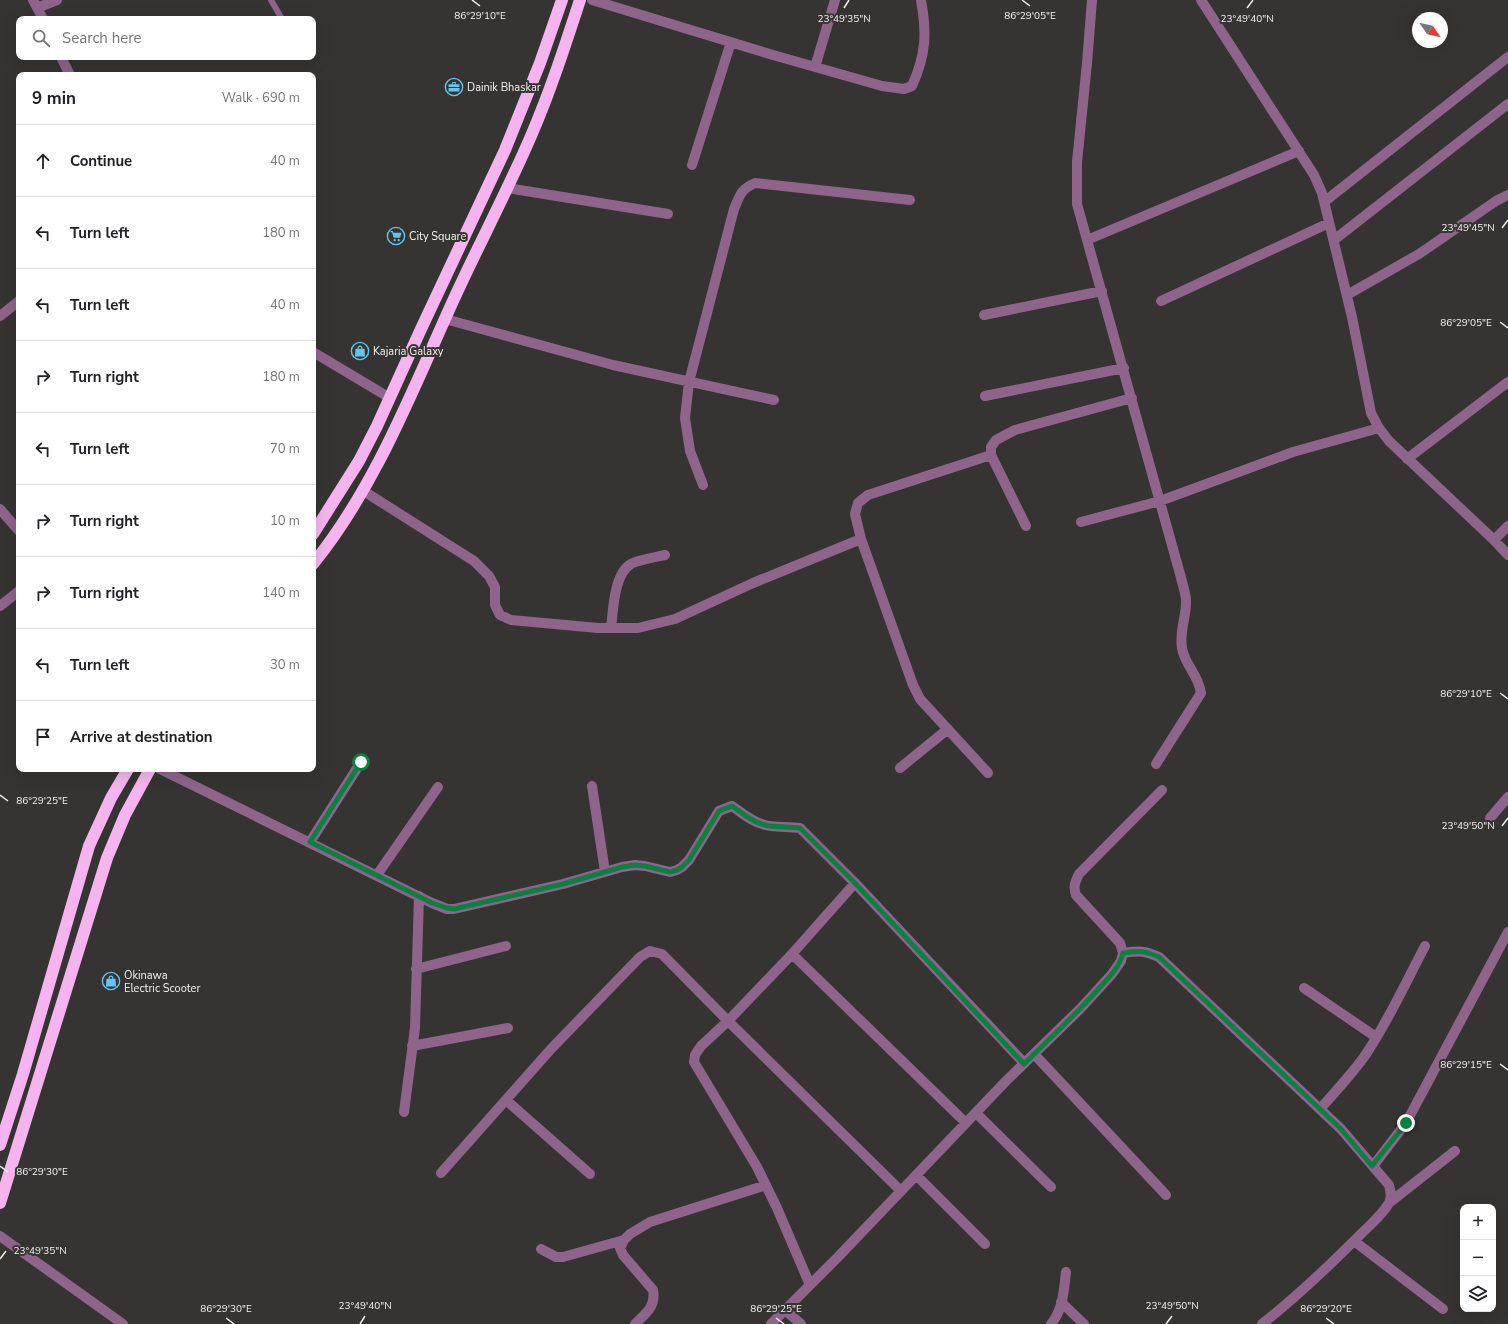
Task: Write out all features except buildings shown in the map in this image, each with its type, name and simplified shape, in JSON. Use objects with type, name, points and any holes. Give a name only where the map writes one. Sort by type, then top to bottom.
[{"type":"highway","points":[[316,529],[358,461],[377,426],[505,150],[540,63],[562,0]]},
{"type":"highway","points":[[316,560],[349,512],[381,460],[404,412],[445,319],[531,136],[550,88],[580,0]]},
{"type":"highway","points":[[0,1145],[23,1074],[89,846],[111,798],[126,772]]},
{"type":"highway","points":[[0,1203],[107,858],[125,815],[148,772]]},
{"type":"street","points":[[41,16],[35,4],[56,0]]},
{"type":"street","points":[[592,0],[815,67],[882,86],[904,89],[912,86],[920,67],[924,45],[924,21],[921,0]]},
{"type":"street","points":[[815,67],[835,0]]},
{"type":"street","points":[[1092,0],[1077,162],[1077,204],[1124,368],[1186,599],[1181,631],[1182,647],[1184,658],[1195,673],[1200,685],[1201,693],[1156,764]]},
{"type":"street","points":[[1201,0],[1299,151],[1314,175],[1322,193],[1347,295],[1371,413],[1379,428],[1389,441],[1407,459],[1494,540],[1508,555]]},
{"type":"street","points":[[692,165],[731,42]]},
{"type":"street","points":[[1324,202],[1508,57]]},
{"type":"street","points":[[62,60],[68,72]]},
{"type":"street","points":[[1334,240],[1508,104]]},
{"type":"street","points":[[1087,240],[1299,151]]},
{"type":"street","points":[[702,485],[690,451],[686,431],[685,418],[689,382],[734,209],[741,193],[746,187],[755,183],[910,200]]},
{"type":"street","points":[[507,188],[668,214]]},
{"type":"street","points":[[1347,295],[1419,254],[1496,201],[1508,195]]},
{"type":"street","points":[[1161,301],[1329,223]]},
{"type":"street","points":[[984,315],[1102,291]]},
{"type":"street","points":[[0,316],[16,303]]},
{"type":"street","points":[[445,319],[613,365],[774,400]]},
{"type":"street","points":[[316,354],[390,398]]},
{"type":"street","points":[[985,396],[1124,368]]},
{"type":"street","points":[[1407,459],[1508,382]]},
{"type":"street","points":[[1026,526],[992,455],[990,447],[996,440],[1016,430],[1132,398]]},
{"type":"street","points":[[1082,522],[1160,501],[1292,452],[1379,428]]},
{"type":"street","points":[[988,773],[920,699],[913,685],[860,539],[855,514],[858,503],[868,495],[992,455]]},
{"type":"street","points":[[362,490],[474,562],[489,576],[495,587],[495,605],[500,614],[511,620],[611,628],[638,628],[675,619],[753,583],[860,539]]},
{"type":"street","points":[[0,509],[16,528]]},
{"type":"street","points":[[1494,540],[1508,526]]},
{"type":"street","points":[[611,628],[618,583],[623,572],[631,564],[665,556]]},
{"type":"street","points":[[0,606],[16,593]]},
{"type":"street","points":[[900,768],[948,729]]},
{"type":"street","points":[[310,842],[361,762]]},
{"type":"street","points":[[166,772],[419,896],[447,908],[454,909],[563,884],[622,867],[635,865],[670,872],[677,870],[689,860],[719,811],[732,806],[753,820],[765,825],[800,828],[855,883],[1024,1064]]},
{"type":"street","points":[[592,786],[605,872]]},
{"type":"street","points":[[377,875],[438,787]]},
{"type":"street","points":[[771,1324],[1112,974],[1121,961],[1123,953],[1120,943],[1092,914],[1073,888],[1079,874],[1162,790]]},
{"type":"street","points":[[1490,818],[1508,797]]},
{"type":"street","points":[[810,1285],[757,1167],[694,1062],[695,1055],[701,1046],[728,1021],[792,954],[855,883]]},
{"type":"street","points":[[404,1112],[415,1028],[419,896]]},
{"type":"street","points":[[1372,1166],[1406,1123],[1508,932]]},
{"type":"street","points":[[416,969],[506,946]]},
{"type":"street","points":[[1320,1109],[1355,1069],[1376,1037],[1425,946]]},
{"type":"street","points":[[441,1173],[551,1049],[640,957],[650,950],[662,954],[901,1191]]},
{"type":"street","points":[[1123,953],[1140,950],[1159,957],[1341,1129],[1389,1185],[1392,1196],[1389,1203]]},
{"type":"street","points":[[792,954],[966,1123]]},
{"type":"street","points":[[1304,988],[1376,1037]]},
{"type":"street","points":[[412,1046],[508,1028]]},
{"type":"street","points":[[1034,1054],[1166,1195]]},
{"type":"street","points":[[506,1100],[590,1174]]},
{"type":"street","points":[[976,1113],[1051,1186]]},
{"type":"street","points":[[1262,1324],[1296,1297],[1354,1241],[1389,1203],[1455,1151]]},
{"type":"street","points":[[916,1175],[985,1244]]},
{"type":"street","points":[[635,1324],[653,1304],[653,1290],[623,1254],[620,1248],[624,1240],[630,1234],[650,1222],[766,1185]]},
{"type":"street","points":[[0,1236],[123,1324]]},
{"type":"street","points":[[541,1249],[556,1257],[563,1257],[624,1240]]},
{"type":"street","points":[[1354,1241],[1443,1309]]},
{"type":"street","points":[[1051,1324],[1058,1312],[1064,1293],[1066,1272]]},
{"type":"street","points":[[1061,1302],[1084,1324]]},
{"type":"street","points":[[785,1310],[800,1324]]},
{"type":"lane","points":[[271,0],[280,16]]},
{"type":"place","name":"Dainik Bhaskar","points":[[454,87]]},
{"type":"place","name":"City Square","points":[[396,236]]},
{"type":"place","name":"Kajaria Galaxy","points":[[360,351]]},
{"type":"place","name":"Okinawa Electric Scooter","points":[[111,981]]},
{"type":"route","points":[[361,762],[310,842],[432,903],[454,909],[563,884],[622,867],[635,865],[670,872],[677,870],[689,860],[719,811],[732,806],[753,820],[765,825],[800,828],[855,883],[1024,1064],[1112,974],[1121,961],[1123,953],[1140,950],[1159,957],[1341,1129],[1372,1166],[1406,1123]]}]
